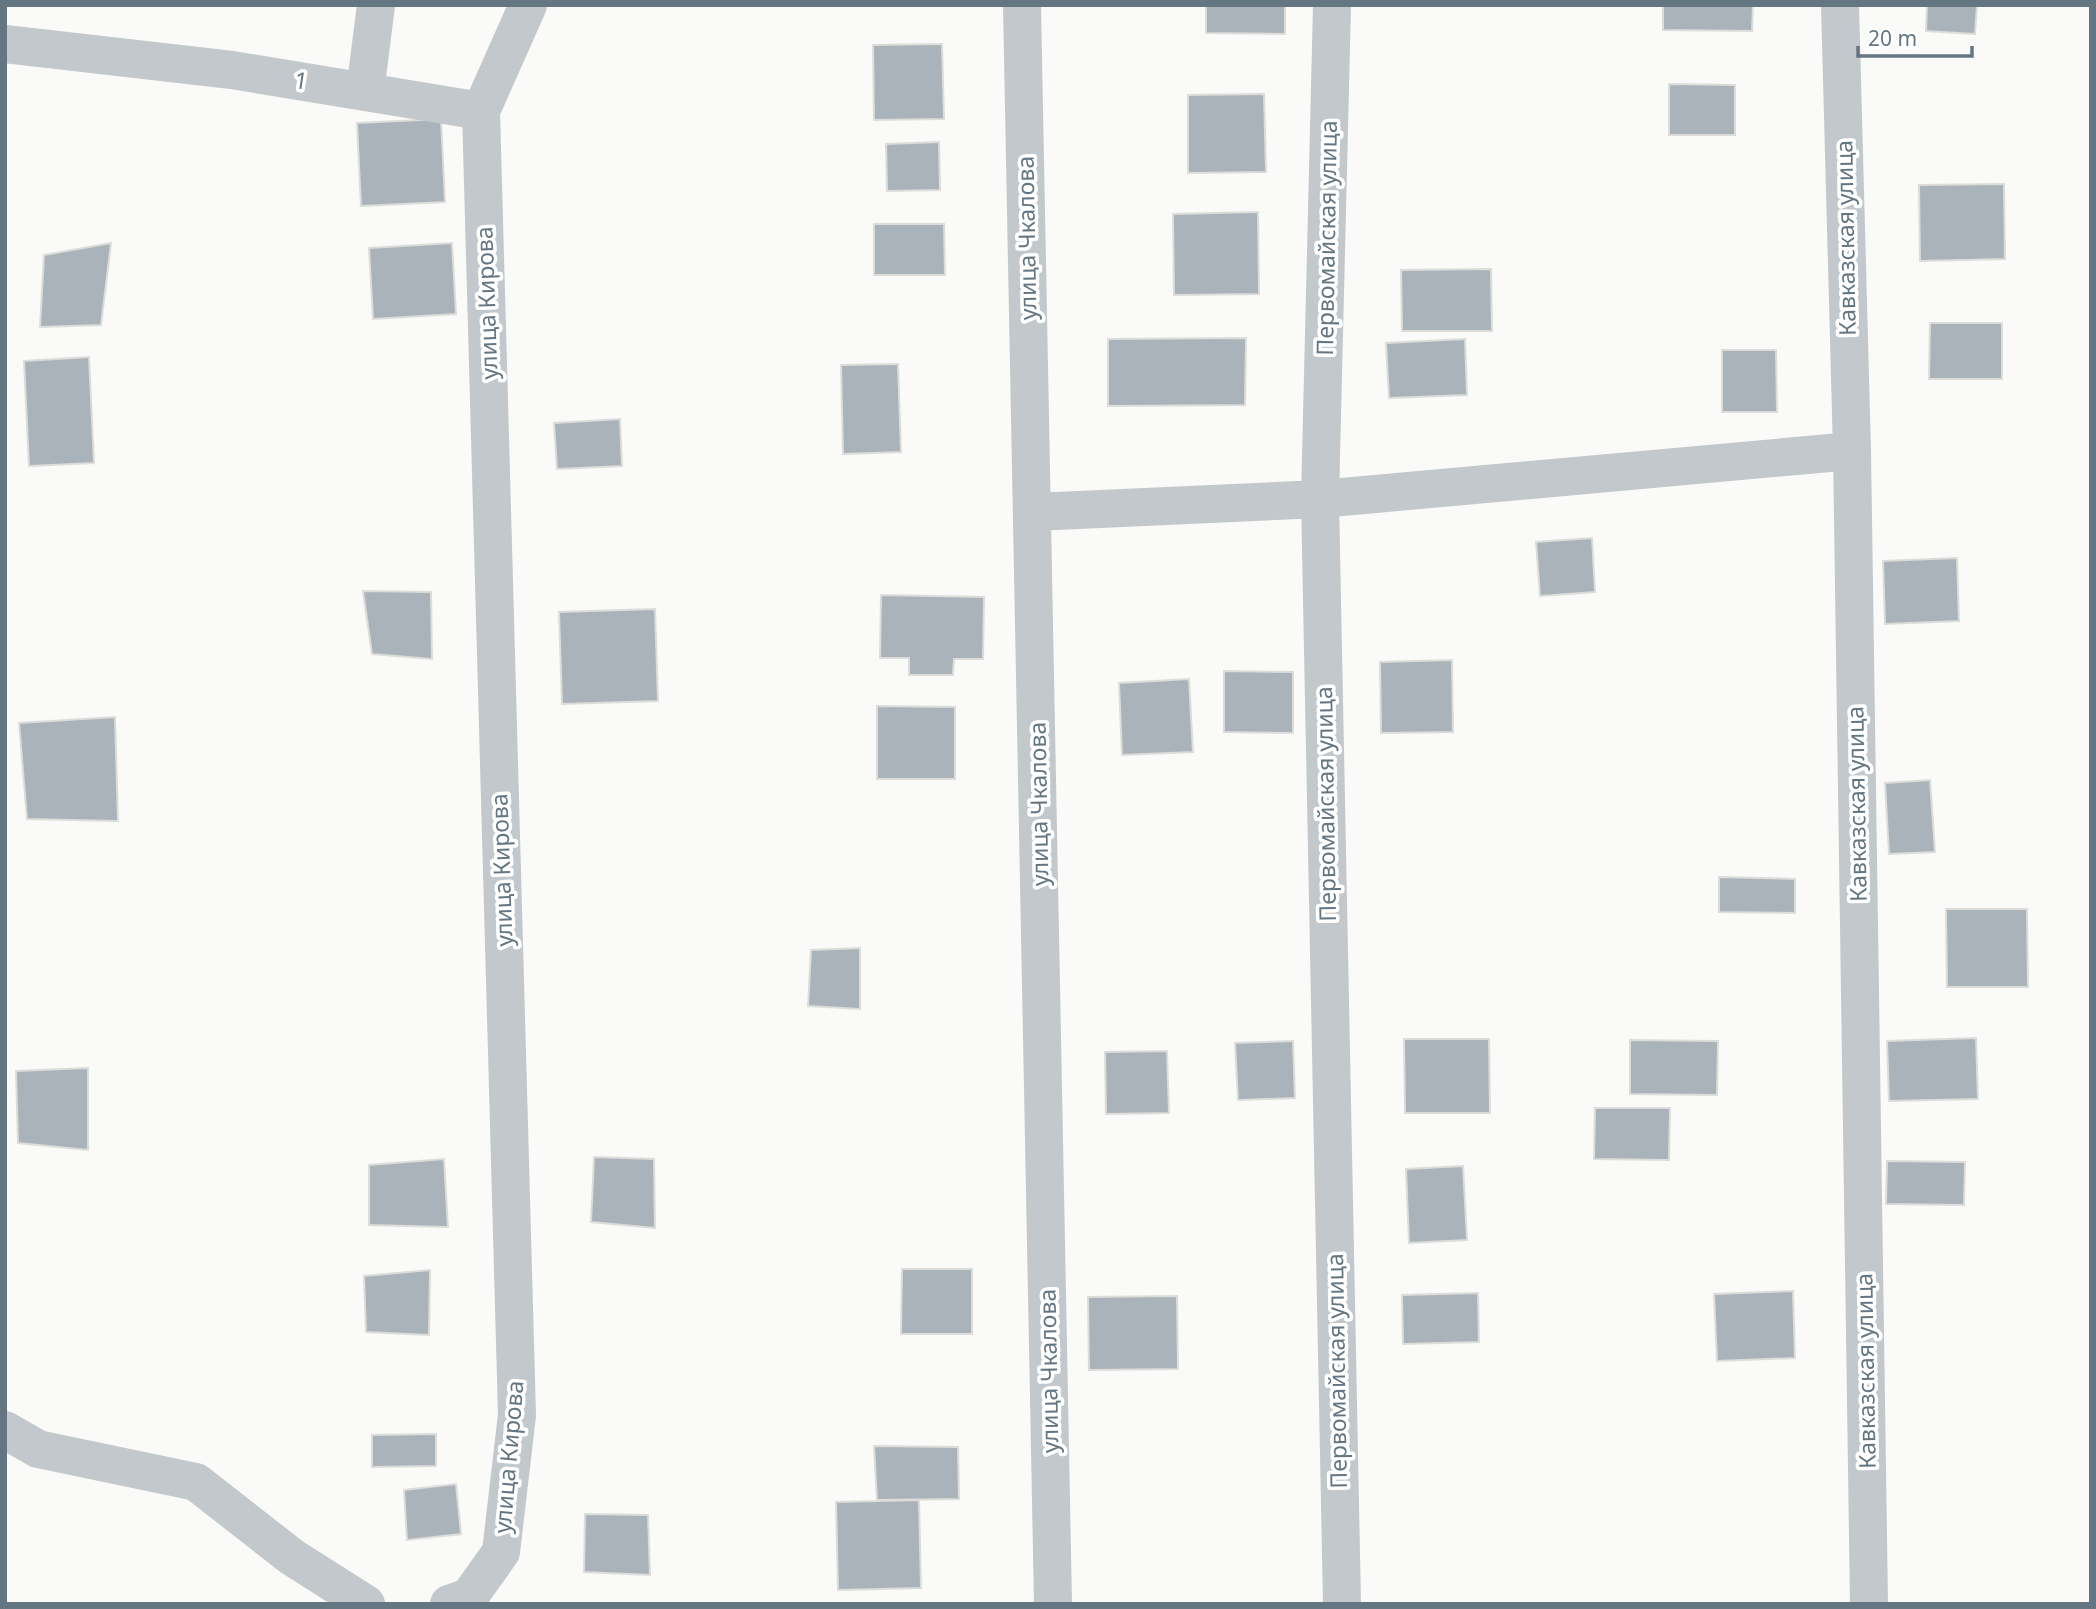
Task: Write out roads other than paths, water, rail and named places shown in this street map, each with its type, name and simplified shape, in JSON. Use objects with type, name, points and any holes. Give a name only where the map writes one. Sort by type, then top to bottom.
[{"type":"street","points":[[365,92],[376,5]]},
{"type":"street","points":[[481,111],[528,5]]},
{"type":"street","name":"улица Чкалова","points":[[1022,5],[1034,512],[1053,1604]]},
{"type":"street","name":"Первомайская улица","points":[[1332,5],[1320,499],[1342,1604]]},
{"type":"street","name":"Кавказская улица","points":[[1840,5],[1852,451],[1869,1604]]},
{"type":"street","name":"1","points":[[5,44],[232,70],[481,111]]},
{"type":"street","name":"улица Кирова","points":[[449,1604],[469,1597],[501,1552],[517,1415],[481,111]]},
{"type":"street","points":[[1034,512],[1320,499],[1852,451]]},
{"type":"street","points":[[5,1430],[38,1449],[196,1482],[292,1557],[366,1604]]}]
